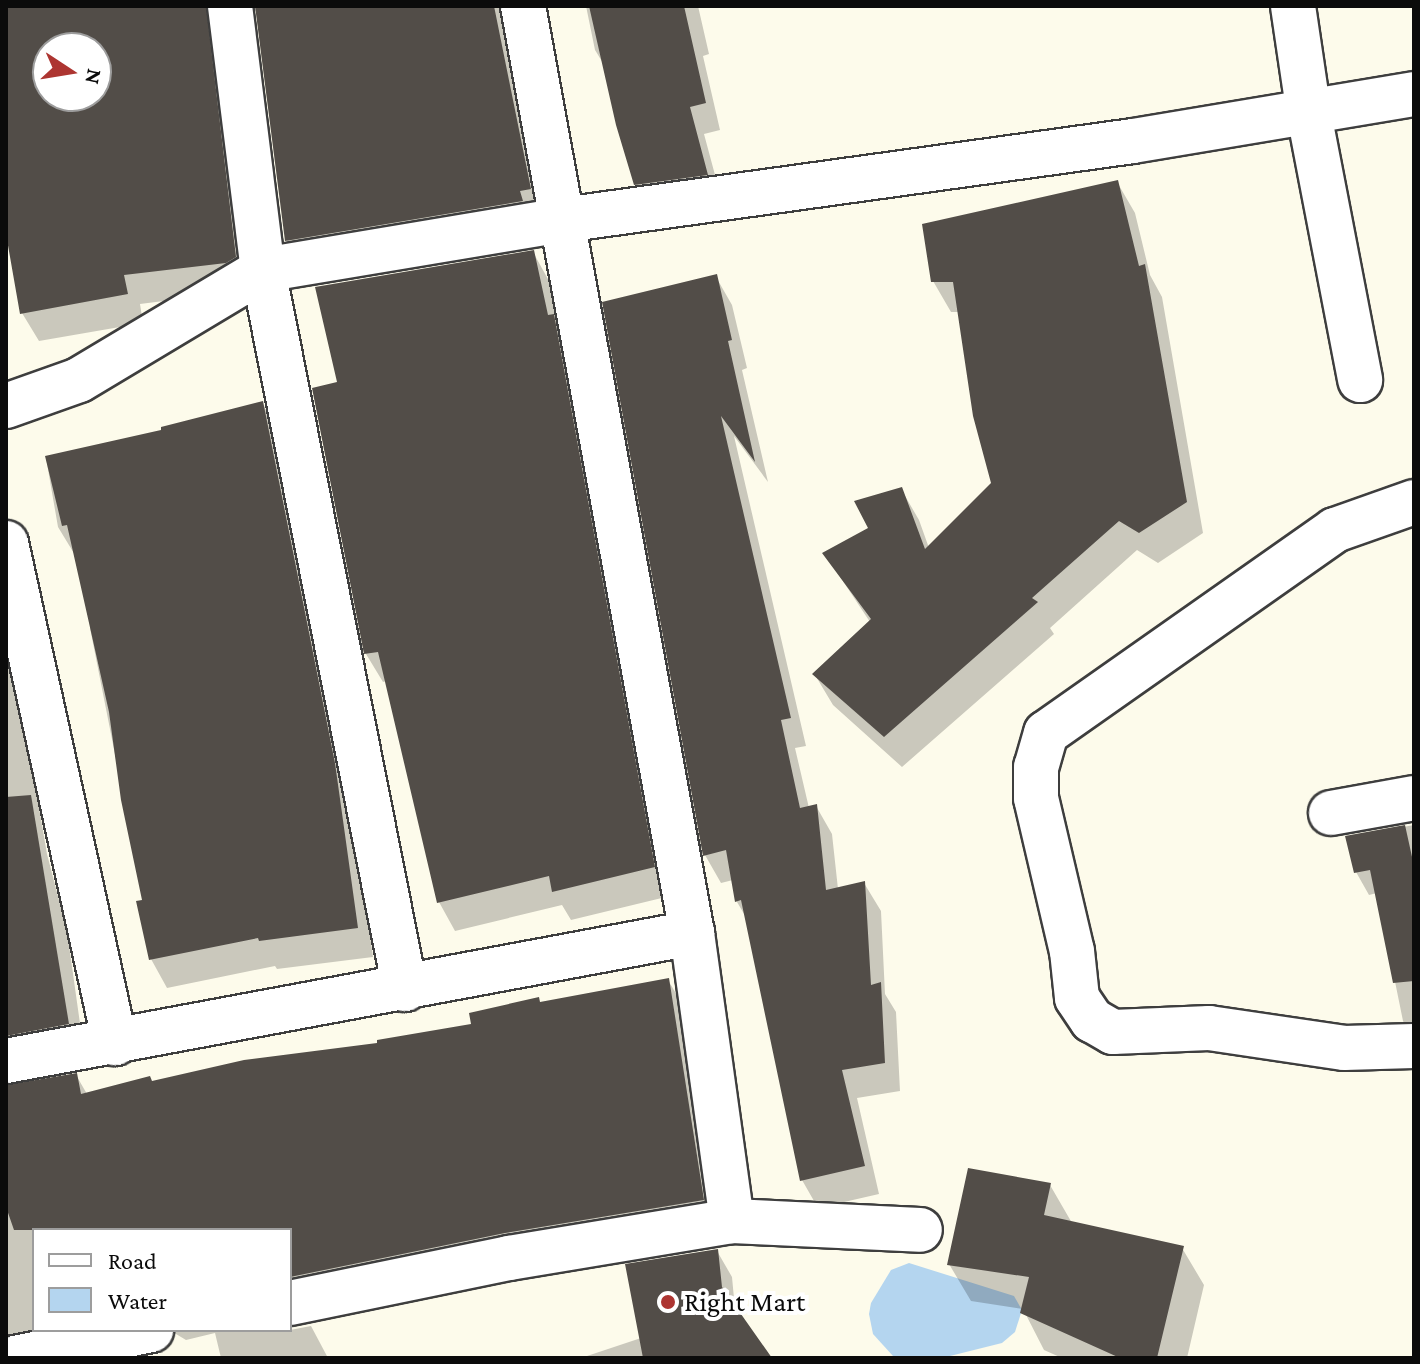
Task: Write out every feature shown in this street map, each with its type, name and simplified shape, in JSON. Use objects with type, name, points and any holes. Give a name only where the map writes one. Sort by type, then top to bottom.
[{"type":"street","points":[[230,6],[263,270],[405,989]]},
{"type":"street","points":[[523,6],[692,933],[732,1221]]},
{"type":"street","points":[[1293,6],[1309,114],[1360,380]]},
{"type":"street","points":[[6,406],[79,380],[263,270],[563,220],[1309,114],[1414,94]]},
{"type":"street","points":[[1414,502],[1335,530],[1046,733],[1036,767],[1036,798],[1072,951],[1077,998],[1092,1020],[1113,1032],[1209,1028],[1344,1048],[1414,1046]]},
{"type":"street","points":[[6,543],[115,1043]]},
{"type":"street","points":[[1331,813],[1414,798]]},
{"type":"street","points":[[6,1061],[405,989],[692,933]]},
{"type":"street","points":[[292,1303],[509,1258],[732,1221],[920,1230]]},
{"type":"street","points":[[15,1358],[141,1332]]},
{"type":"water","points":[[909,1263],[1014,1296],[1022,1310],[1015,1332],[1002,1343],[942,1358],[893,1356],[873,1334],[869,1314],[871,1303],[891,1270]]},
{"type":"building","points":[[6,6],[206,6],[236,257],[226,263],[124,275],[128,294],[20,314],[6,234]]},
{"type":"building","points":[[255,6],[494,6],[531,189],[520,191],[523,201],[285,241]]},
{"type":"building","points":[[589,6],[684,6],[706,103],[690,107],[708,175],[634,185],[616,125]]},
{"type":"building","points":[[1118,180],[1139,266],[1145,264],[1187,502],[1139,533],[1119,521],[1032,598],[1038,602],[884,737],[812,674],[871,619],[822,553],[868,528],[854,501],[902,487],[925,549],[991,483],[973,416],[953,282],[931,282],[922,224]]},
{"type":"building","points":[[534,250],[548,315],[554,314],[655,867],[552,892],[549,876],[437,903],[378,652],[364,654],[312,388],[337,382],[315,287]]},
{"type":"building","points":[[717,274],[732,340],[728,341],[755,462],[721,416],[791,718],[781,720],[800,808],[817,804],[826,890],[865,881],[871,985],[881,982],[885,1063],[842,1070],[865,1166],[800,1181],[741,900],[735,902],[726,850],[703,856],[602,302]]},
{"type":"building","points":[[263,401],[335,763],[358,928],[259,941],[258,938],[149,960],[136,901],[142,900],[121,800],[109,712],[67,525],[62,526],[45,456],[161,430],[161,427]]},
{"type":"building","points":[[31,795],[69,1024],[6,1036],[6,797]]},
{"type":"building","points":[[1405,825],[1414,866],[1414,981],[1393,983],[1370,870],[1354,873],[1345,836]]},
{"type":"building","points":[[669,978],[704,1200],[505,1233],[292,1277],[292,1228],[14,1230],[6,1207],[6,1085],[77,1073],[81,1094],[150,1076],[152,1081],[244,1060],[377,1043],[377,1040],[471,1024],[469,1013],[539,997],[540,1002]]},
{"type":"building","points":[[968,1168],[1051,1183],[1044,1215],[1184,1246],[1157,1358],[1120,1358],[1020,1313],[1029,1277],[947,1265]]},
{"type":"building","points":[[718,1249],[722,1287],[772,1358],[643,1358],[625,1264]]},
{"type":"place","name":"Right Mart","points":[[668,1302]]}]
